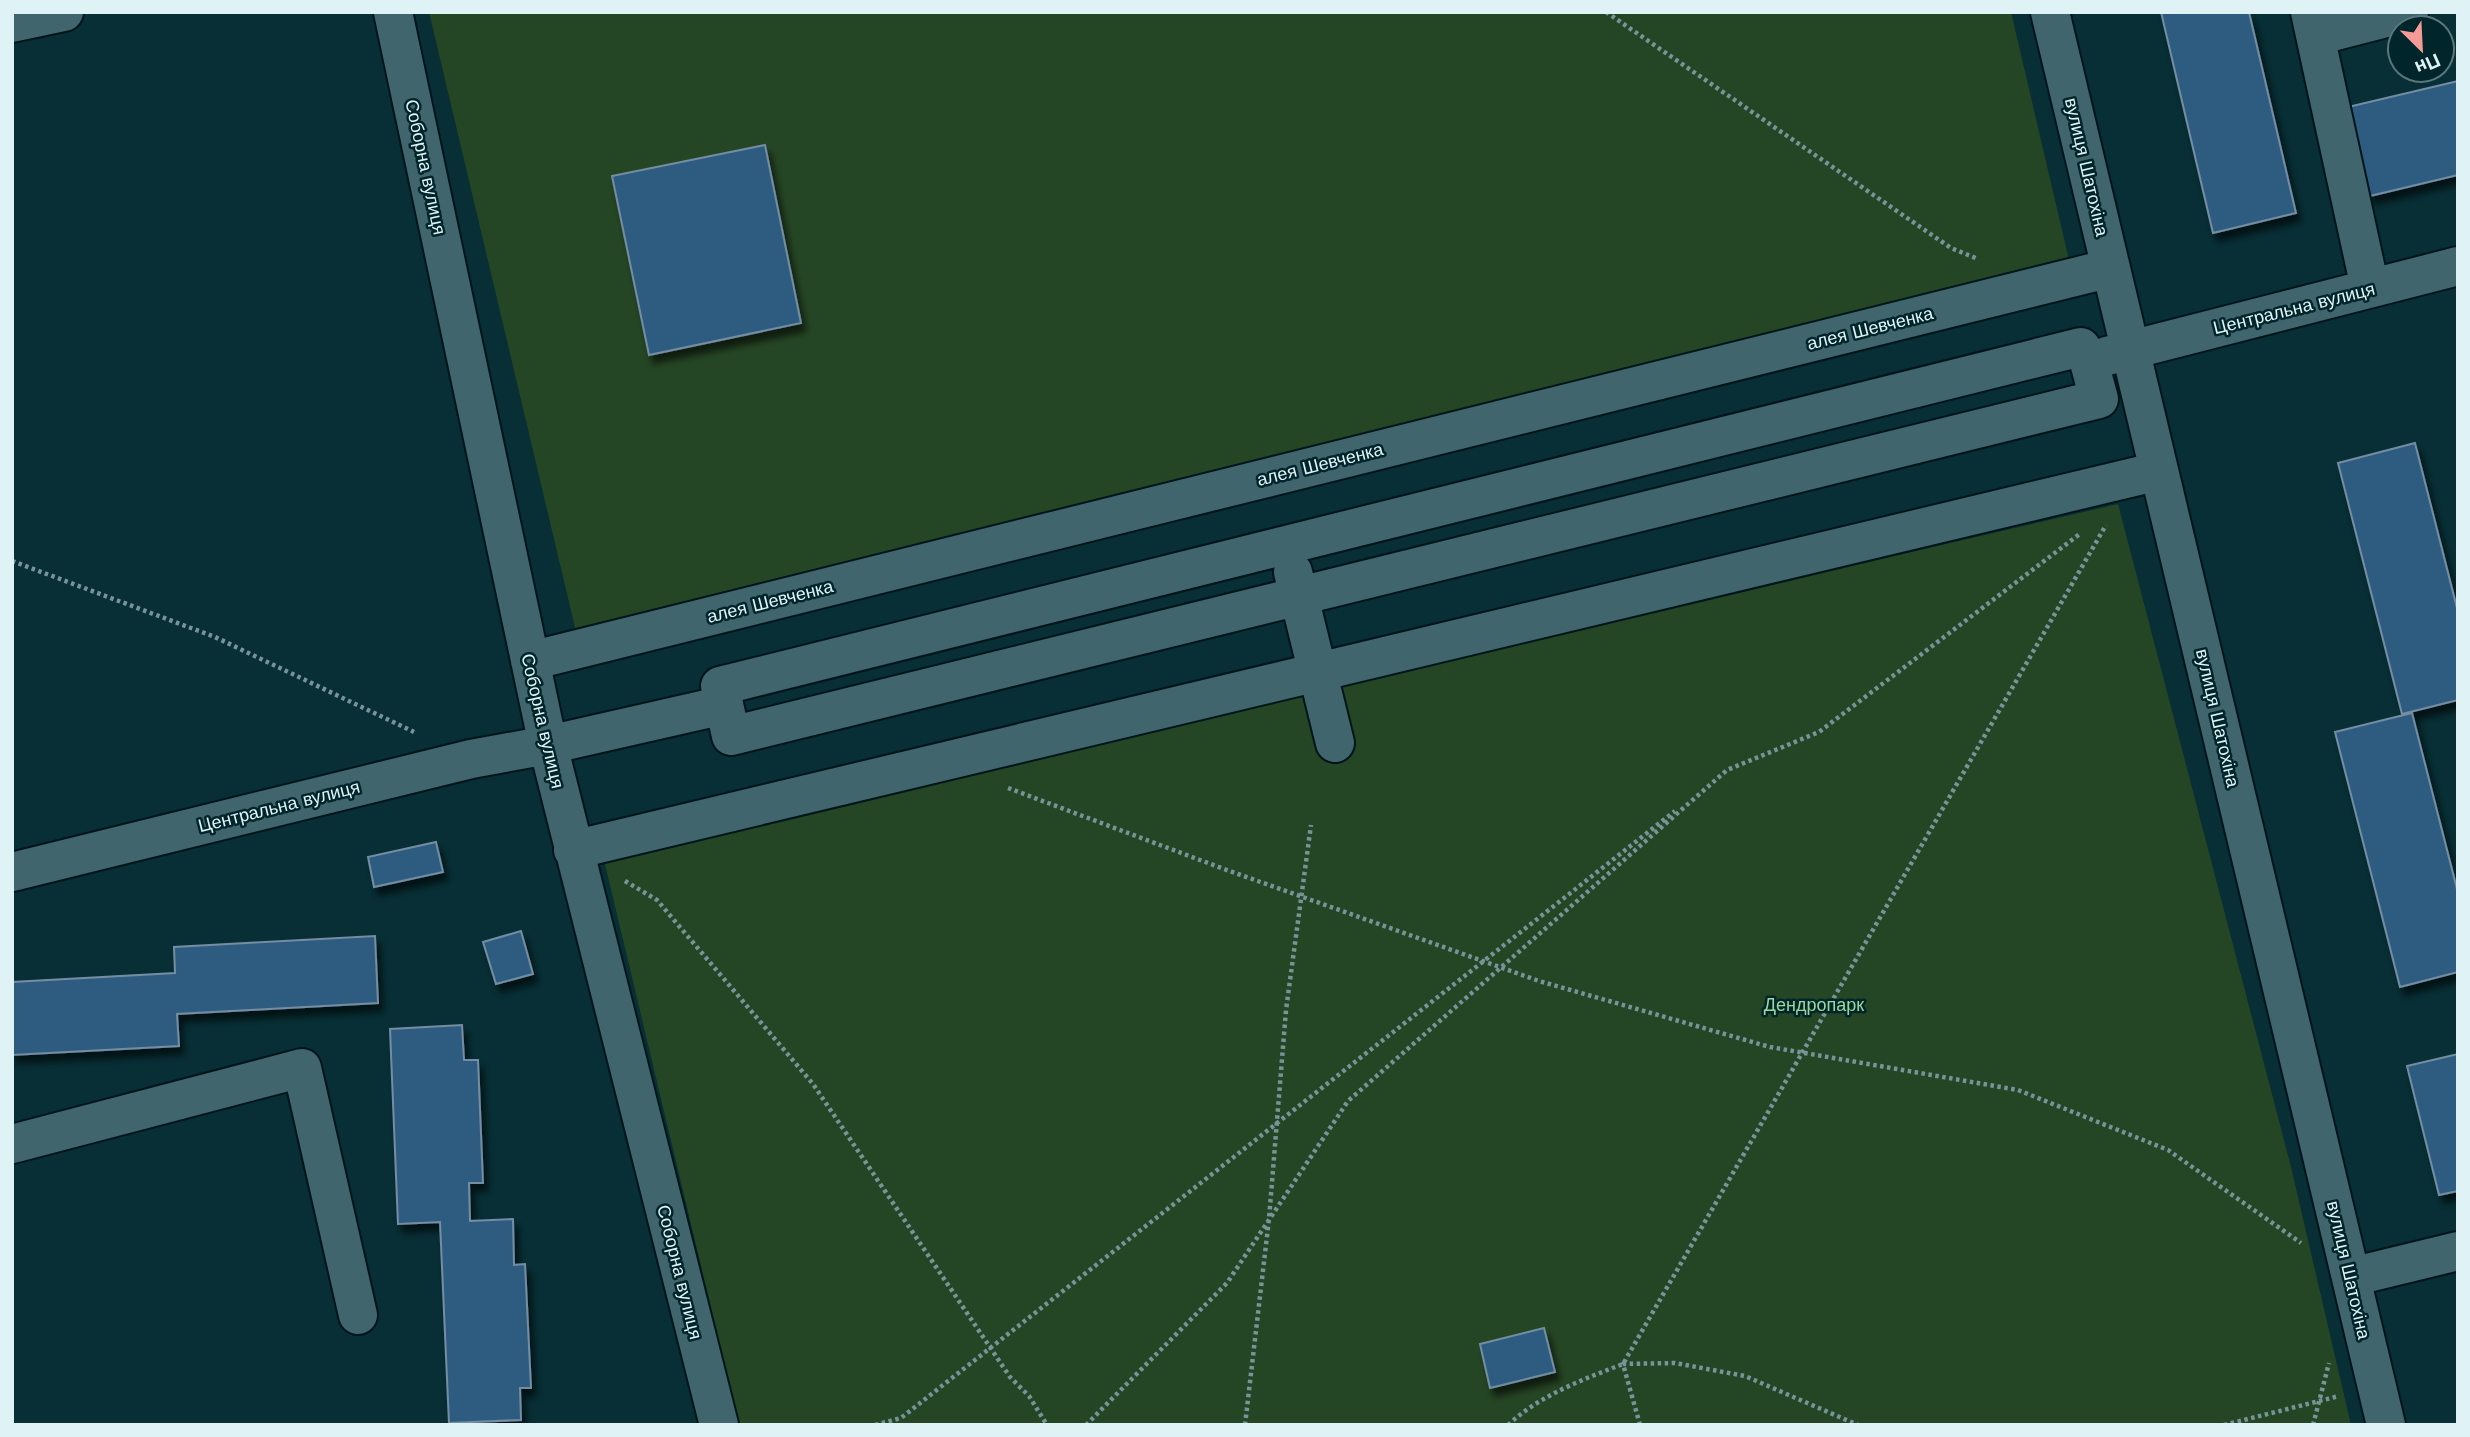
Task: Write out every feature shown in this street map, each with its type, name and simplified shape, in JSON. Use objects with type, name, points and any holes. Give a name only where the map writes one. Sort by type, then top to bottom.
[{"type":"street","points":[[12,23],[64,12]]},
{"type":"street","name":"Соборна вулиця","points":[[393,12],[548,745],[719,1425]]},
{"type":"street","name":"вулиця Шатохіна","points":[[2050,12],[2386,1425]]},
{"type":"street","points":[[2370,288],[2313,24],[2409,12]]},
{"type":"street","name":"Центральна вулиця","points":[[2131,350],[2458,266]]},
{"type":"street","name":"алея Шевченка","points":[[530,661],[2111,268]]},
{"type":"street","points":[[2081,347],[2089,362],[2099,399],[731,736],[720,686],[1286,544],[2081,347]]},
{"type":"street","points":[[2089,362],[2131,350]]},
{"type":"street","points":[[573,850],[2159,471]]},
{"type":"street","points":[[1286,544],[1335,743]]},
{"type":"street","points":[[548,745],[724,705]]},
{"type":"street","name":"Центральна вулиця","points":[[12,872],[471,759],[548,745]]},
{"type":"street","points":[[12,1144],[302,1068],[358,1315]]},
{"type":"street","points":[[2351,1277],[2458,1251]]},
{"type":"path","points":[[1606,12],[1951,248],[2040,285]]},
{"type":"path","points":[[1640,1425],[1623,1364],[2118,504],[2115,482]]},
{"type":"path","points":[[875,1425],[901,1418],[1727,770],[1819,732],[2086,529]]},
{"type":"path","points":[[12,561],[215,637],[471,759]]},
{"type":"path","points":[[1086,1425],[1227,1283],[1348,1101],[1727,770]]},
{"type":"path","points":[[1003,787],[1539,981],[1770,1047],[2018,1090],[2168,1150],[2351,1277]]},
{"type":"path","points":[[1245,1425],[1269,1219],[1286,1010],[1311,825]]},
{"type":"path","points":[[573,850],[657,900],[813,1084],[1010,1377],[1030,1396],[1047,1425]]},
{"type":"path","points":[[1508,1425],[1518,1416],[1572,1384],[1623,1364],[1675,1363],[1745,1376],[1857,1425]]},
{"type":"path","points":[[2224,1425],[2377,1387]]},
{"type":"green space","points":[[429,12],[2011,12],[2069,260],[577,636]]},
{"type":"green space","name":"Дендропарк","points":[[2118,504],[2291,1167],[2351,1425],[739,1425],[603,856]]},
{"type":"building","points":[[2161,12],[2249,12],[2296,213],[2213,233]]},
{"type":"building","points":[[2456,81],[2458,175],[2370,196],[2348,107],[2445,84],[2456,84]]},
{"type":"building","points":[[765,145],[801,323],[649,355],[612,176]]},
{"type":"building","points":[[2415,443],[2458,612],[2458,700],[2402,714],[2338,463]]},
{"type":"building","points":[[2412,713],[2458,893],[2458,972],[2400,987],[2335,732]]},
{"type":"building","points":[[436,842],[443,872],[374,887],[368,857]]},
{"type":"building","points":[[521,931],[533,974],[496,984],[483,942]]},
{"type":"building","points":[[375,936],[378,1003],[177,1014],[179,1046],[12,1055],[12,982],[175,973],[174,947]]},
{"type":"building","points":[[462,1025],[464,1060],[478,1060],[483,1183],[469,1183],[470,1221],[513,1219],[514,1265],[525,1264],[531,1388],[520,1388],[521,1420],[449,1423],[440,1222],[398,1224],[390,1029]]},
{"type":"building","points":[[2458,1054],[2458,1191],[2439,1195],[2407,1066]]},
{"type":"building","points":[[1544,1328],[1555,1372],[1490,1388],[1480,1344]]}]
